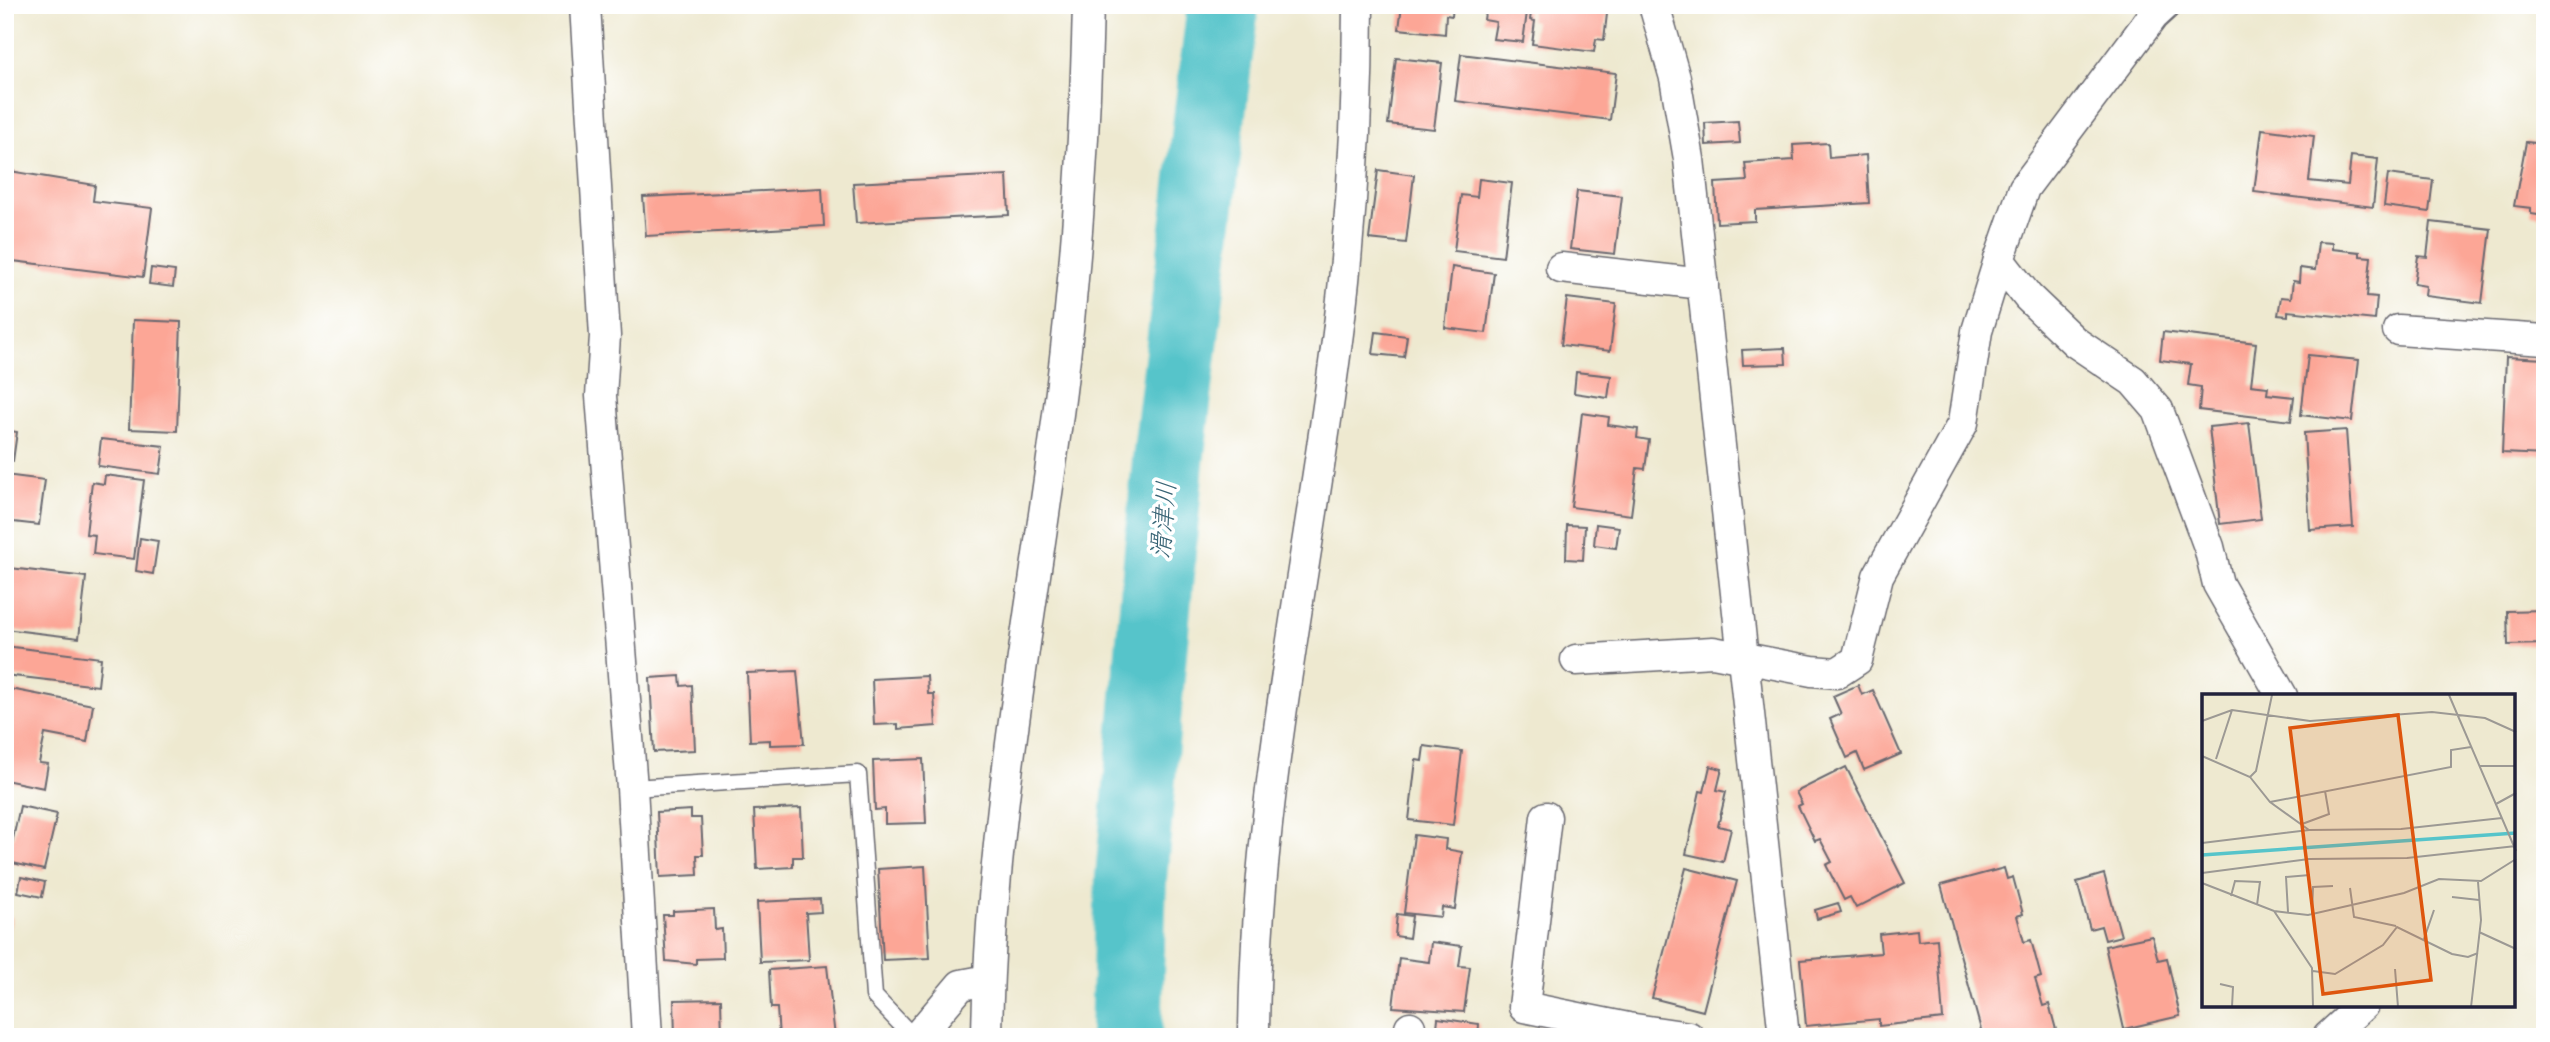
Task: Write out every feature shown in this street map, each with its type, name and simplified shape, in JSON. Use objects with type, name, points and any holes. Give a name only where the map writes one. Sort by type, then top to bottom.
[{"type":"street","points":[[584,5],[605,336],[601,396],[632,788],[647,1037]]},
{"type":"street","points":[[987,1037],[988,981],[1007,749],[1061,389],[1085,110],[1088,5]]},
{"type":"street","points":[[1254,1037],[1267,820],[1340,316],[1358,86],[1358,5]]},
{"type":"street","points":[[1654,5],[1680,105],[1703,284],[1784,1037]]},
{"type":"street","points":[[1576,660],[1713,652],[1744,660],[1837,673],[1857,660],[1878,576],[1963,423],[1977,331],[2024,188],[2152,9]]},
{"type":"street","points":[[1999,260],[2028,296],[2075,342],[2133,381],[2158,410],[2209,547],[2218,584],[2281,694]]},
{"type":"street","points":[[1562,268],[1703,284]]},
{"type":"street","points":[[2398,330],[2545,340]]},
{"type":"street","points":[[1546,817],[1524,1007],[1689,1037]]},
{"type":"street","points":[[915,1037],[961,985],[988,981]]},
{"type":"street","points":[[2328,1037],[2361,1007]]},
{"type":"lane","points":[[632,788],[858,774],[874,996],[915,1037]]},
{"type":"building","points":[[1402,5],[1453,5],[1452,16],[1446,15],[1445,34],[1399,29]]},
{"type":"building","points":[[1486,5],[1528,5],[1523,42],[1493,39],[1496,22],[1484,20]]},
{"type":"building","points":[[1532,5],[1608,5],[1604,40],[1596,39],[1594,52],[1532,44],[1535,21],[1530,20]]},
{"type":"building","points":[[1461,54],[1616,73],[1610,120],[1455,101]]},
{"type":"building","points":[[1396,58],[1442,63],[1434,129],[1388,124]]},
{"type":"building","points":[[1738,121],[1740,143],[1706,145],[1705,123]]},
{"type":"building","points":[[2262,129],[2314,136],[2309,181],[2348,185],[2351,156],[2378,159],[2373,207],[2254,192]]},
{"type":"building","points":[[2526,142],[2545,144],[2545,216],[2531,214],[2531,208],[2514,206]]},
{"type":"building","points":[[1828,143],[1829,158],[1866,155],[1869,203],[1755,210],[1755,221],[1717,223],[1715,183],[1747,181],[1745,163],[1794,160],[1793,145]]},
{"type":"building","points":[[1378,170],[1414,175],[1406,243],[1369,239]]},
{"type":"building","points":[[10,171],[95,185],[93,201],[152,208],[143,277],[5,260],[5,208]]},
{"type":"building","points":[[2388,174],[2433,180],[2429,212],[2384,206]]},
{"type":"building","points":[[1007,175],[1009,215],[856,223],[853,183]]},
{"type":"building","points":[[1479,179],[1512,183],[1503,257],[1454,251],[1461,195],[1477,197]]},
{"type":"building","points":[[822,188],[824,226],[646,236],[643,197]]},
{"type":"building","points":[[1577,191],[1622,196],[1615,254],[1570,249]]},
{"type":"building","points":[[2431,222],[2491,229],[2482,303],[2425,296],[2426,286],[2414,284],[2418,256],[2427,257]]},
{"type":"building","points":[[2318,242],[2332,243],[2332,249],[2360,252],[2360,256],[2371,257],[2367,296],[2377,297],[2375,320],[2288,311],[2288,316],[2278,315],[2281,297],[2291,298],[2293,281],[2299,282],[2300,268],[2315,270]]},
{"type":"building","points":[[1452,267],[1494,273],[1486,333],[1445,328]]},
{"type":"building","points":[[151,268],[175,271],[173,287],[149,284]]},
{"type":"building","points":[[1567,298],[1616,304],[1610,351],[1561,345]]},
{"type":"building","points":[[133,320],[181,322],[177,431],[129,429]]},
{"type":"building","points":[[1376,332],[1407,336],[1404,357],[1373,354]]},
{"type":"building","points":[[2163,332],[2256,343],[2251,385],[2268,387],[2267,394],[2294,397],[2291,421],[2199,410],[2201,387],[2188,385],[2191,364],[2160,360]]},
{"type":"building","points":[[1785,348],[1786,364],[1743,365],[1742,350]]},
{"type":"building","points":[[2308,355],[2359,360],[2352,421],[2301,415]]},
{"type":"building","points":[[2506,357],[2545,359],[2545,455],[2502,453]]},
{"type":"building","points":[[1576,372],[1611,376],[1608,398],[1574,393]]},
{"type":"building","points":[[1582,413],[1609,417],[1608,425],[1638,429],[1637,438],[1649,440],[1645,469],[1637,468],[1631,515],[1571,507]]},
{"type":"building","points":[[2249,423],[2261,519],[2220,524],[2209,427]]},
{"type":"building","points":[[5,430],[17,432],[13,461],[5,460]]},
{"type":"building","points":[[2346,430],[2353,527],[2310,530],[2304,433]]},
{"type":"building","points":[[101,439],[164,446],[160,474],[98,466]]},
{"type":"building","points":[[5,475],[45,480],[39,525],[5,521]]},
{"type":"building","points":[[105,475],[144,480],[134,559],[93,554],[95,535],[86,534],[92,482],[104,484]]},
{"type":"building","points":[[1596,524],[1619,527],[1616,548],[1594,545]]},
{"type":"building","points":[[1567,525],[1585,526],[1583,560],[1566,559]]},
{"type":"building","points":[[140,538],[158,541],[153,574],[136,571]]},
{"type":"building","points":[[10,568],[86,577],[79,638],[5,629]]},
{"type":"building","points":[[2545,610],[2545,644],[2508,645],[2507,611]]},
{"type":"building","points":[[5,646],[101,658],[98,686],[5,675]]},
{"type":"building","points":[[797,671],[804,744],[770,745],[770,740],[750,741],[747,673]]},
{"type":"building","points":[[680,676],[681,686],[692,685],[695,750],[654,752],[650,678]]},
{"type":"building","points":[[927,676],[928,694],[934,694],[936,726],[898,729],[898,724],[874,725],[872,679]]},
{"type":"building","points":[[1858,685],[1862,695],[1873,690],[1901,754],[1864,770],[1857,753],[1847,758],[1830,719],[1841,714],[1833,696]]},
{"type":"building","points":[[5,688],[93,705],[87,742],[45,734],[39,763],[48,764],[44,788],[5,780]]},
{"type":"building","points":[[1424,746],[1462,751],[1453,825],[1409,820],[1416,760],[1422,761]]},
{"type":"building","points":[[923,759],[926,823],[885,824],[885,809],[875,810],[873,761]]},
{"type":"building","points":[[1710,766],[1722,769],[1717,790],[1726,792],[1718,826],[1731,829],[1723,862],[1686,854],[1700,791],[1704,792]]},
{"type":"building","points":[[1846,767],[1905,883],[1856,908],[1850,897],[1844,900],[1826,865],[1832,862],[1820,839],[1815,841],[1798,806],[1802,804],[1796,792]]},
{"type":"building","points":[[20,806],[57,814],[44,870],[8,862]]},
{"type":"building","points":[[801,808],[803,857],[793,857],[793,867],[757,869],[754,810]]},
{"type":"building","points":[[691,810],[691,818],[701,818],[703,855],[697,855],[698,875],[660,877],[657,812]]},
{"type":"building","points":[[1414,835],[1446,839],[1445,849],[1462,852],[1455,909],[1442,907],[1441,917],[1404,913]]},
{"type":"building","points":[[925,866],[930,958],[883,960],[878,869]]},
{"type":"building","points":[[1686,868],[1737,881],[1703,1011],[1652,998]]},
{"type":"building","points":[[2004,868],[2007,879],[2013,877],[2023,914],[2017,916],[2024,942],[2031,940],[2041,977],[2035,979],[2043,1006],[2049,1004],[2058,1037],[1983,1037],[1941,885]]},
{"type":"building","points":[[2104,874],[2121,936],[2105,940],[2101,926],[2090,929],[2077,882]]},
{"type":"building","points":[[21,877],[45,882],[42,897],[18,892]]},
{"type":"building","points":[[820,899],[821,912],[806,913],[809,960],[760,962],[757,902]]},
{"type":"building","points":[[1838,903],[1841,912],[1817,919],[1815,910]]},
{"type":"building","points":[[714,909],[715,930],[722,929],[723,958],[696,959],[696,964],[666,961],[663,915],[673,915],[673,911]]},
{"type":"building","points":[[1397,914],[1412,916],[1409,938],[1395,936]]},
{"type":"building","points":[[5,916],[12,917],[6,942],[5,942]]},
{"type":"building","points":[[1917,930],[1918,941],[1937,939],[1943,1019],[1879,1026],[1879,1019],[1806,1026],[1800,960],[1881,953],[1879,934]]},
{"type":"building","points":[[2152,936],[2158,960],[2167,958],[2180,1016],[2124,1029],[2105,946]]},
{"type":"building","points":[[1431,942],[1462,946],[1459,966],[1470,967],[1464,1012],[1393,1007],[1399,958],[1429,962]]},
{"type":"building","points":[[827,966],[835,1037],[779,1037],[777,1008],[771,1008],[769,970]]},
{"type":"building","points":[[721,999],[722,1037],[675,1037],[674,1000]]},
{"type":"building","points":[[1438,1018],[1479,1024],[1478,1037],[1436,1037]]},
{"type":"building","points":[[1875,1030],[1896,1033],[1896,1037],[1874,1037]]},
{"type":"waterway","name":"滑津川","points":[[1126,1037],[1131,878],[1168,461],[1223,5]]}]
